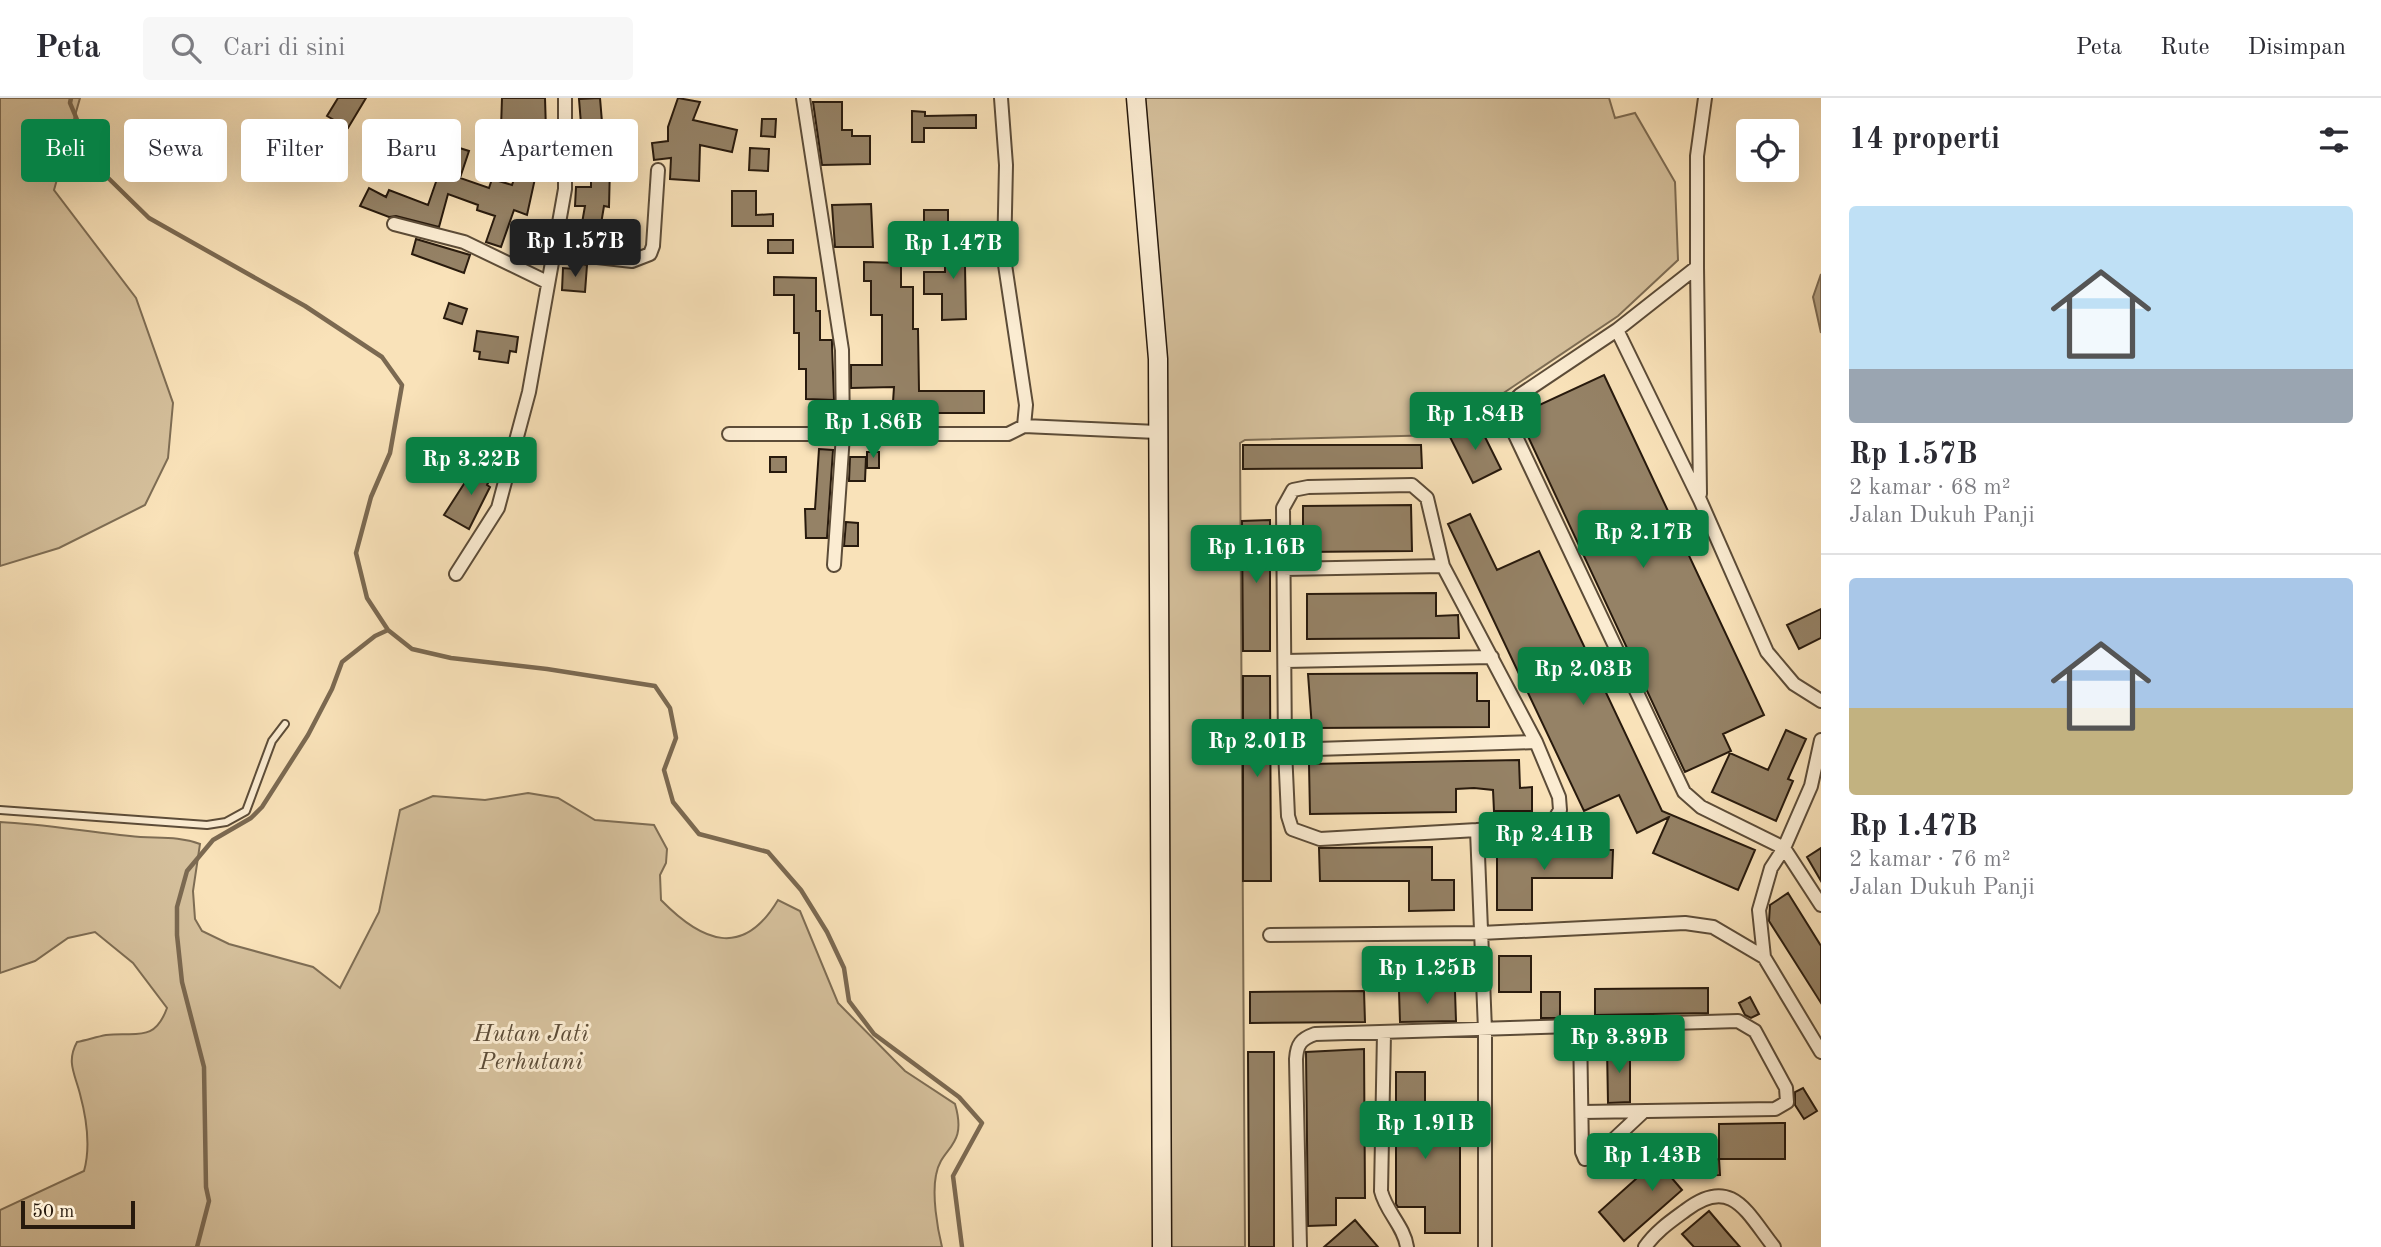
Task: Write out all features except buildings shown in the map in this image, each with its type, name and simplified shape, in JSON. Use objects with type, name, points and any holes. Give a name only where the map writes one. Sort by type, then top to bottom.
[{"type":"main road","points":[[1136,98],[1158,359],[1162,1247]]},
{"type":"street","points":[[456,574],[498,508],[529,392],[565,189],[565,98]]},
{"type":"street","points":[[803,98],[842,350],[844,435],[834,565]]},
{"type":"street","points":[[1001,98],[1006,165],[1004,258],[1026,405],[1024,426]]},
{"type":"street","points":[[1700,500],[1697,156],[1705,98]]},
{"type":"street","points":[[554,252],[632,261],[650,254],[653,246],[658,170]]},
{"type":"street","points":[[394,224],[464,242],[547,282]]},
{"type":"street","points":[[1697,267],[1617,330],[1520,395],[1508,413],[1510,430],[1684,792],[1701,807],[1784,848],[1821,905]]},
{"type":"street","points":[[1617,330],[1700,500],[1767,652],[1794,684],[1821,701]]},
{"type":"street","points":[[729,434],[1008,434],[1024,426],[1157,432]]},
{"type":"street","points":[[1412,485],[1420,489],[1427,498],[1443,566],[1536,742],[1559,797],[1560,810],[1554,820],[1543,825],[1320,839],[1292,829],[1288,816],[1285,750],[1283,569],[1283,508],[1293,490],[1308,487],[1412,485]]},
{"type":"street","points":[[1283,569],[1443,566]]},
{"type":"street","points":[[1285,661],[1492,657]]},
{"type":"street","points":[[1821,740],[1816,788],[1763,886],[1759,910],[1765,957],[1821,1052]]},
{"type":"street","points":[[1285,750],[1536,742]]},
{"type":"street","points":[[1477,830],[1485,1030],[1485,1247]]},
{"type":"street","points":[[1270,935],[1481,933],[1685,923],[1713,927],[1765,957]]},
{"type":"street","points":[[1300,1247],[1297,1048],[1303,1038],[1315,1034],[1580,1028],[1738,1021],[1755,1031],[1786,1088],[1787,1102],[1775,1109],[1582,1112]]},
{"type":"street","points":[[1580,1028],[1582,1152],[1588,1160],[1642,1113]]},
{"type":"street","points":[[1384,1033],[1381,1191],[1384,1205],[1402,1231],[1407,1247]]},
{"type":"street","points":[[1645,1247],[1665,1226],[1700,1199],[1714,1194],[1728,1196],[1739,1203],[1774,1247]]},
{"type":"lane","points":[[0,810],[207,824],[226,822],[246,811],[272,741],[285,724]]},
{"type":"green space","points":[[0,98],[80,98],[74,119],[21,119],[21,182],[56,182],[54,190],[136,298],[173,403],[168,458],[145,505],[59,548],[0,566]]},
{"type":"green space","points":[[1145,98],[1609,98],[1615,118],[1635,113],[1675,182],[1678,260],[1618,316],[1441,435],[1245,440],[1240,443],[1245,1247],[1171,1247],[1167,359]]},
{"type":"green space","name":"Hutan Jati Perhutani","points":[[528,793],[558,798],[595,820],[654,825],[667,849],[666,863],[660,875],[661,900],[692,926],[707,934],[722,938],[736,937],[751,931],[765,919],[778,900],[800,911],[838,1003],[905,1071],[955,1104],[958,1118],[956,1138],[939,1165],[935,1183],[938,1230],[942,1247],[0,1247],[0,1210],[84,1171],[88,1143],[86,1123],[72,1062],[77,1042],[106,1035],[142,1034],[150,1031],[162,1019],[167,1008],[133,963],[95,932],[68,938],[35,961],[0,973],[0,822],[174,838],[200,844],[193,891],[195,919],[202,931],[229,944],[313,967],[340,988],[379,912],[400,810],[433,796],[485,800]]},
{"type":"shaded area","points":[[1821,274],[1821,333],[1813,297]]},
{"type":"waterway","points":[[71,98],[70,103],[97,167],[149,218],[305,306],[382,357],[402,385],[390,453],[371,497],[356,553],[367,598],[388,630],[412,649],[451,658],[547,669],[655,686],[670,708],[676,738],[664,770],[673,802],[699,834],[768,852],[801,890],[827,932],[844,968],[849,1001],[874,1034],[959,1097],[982,1123],[953,1176],[962,1247]]},
{"type":"waterway","points":[[197,1247],[209,1201],[206,1187],[204,1067],[182,982],[177,935],[177,907],[187,871],[213,840],[251,818],[262,807],[308,735],[332,689],[342,662],[375,636],[388,630]]}]
